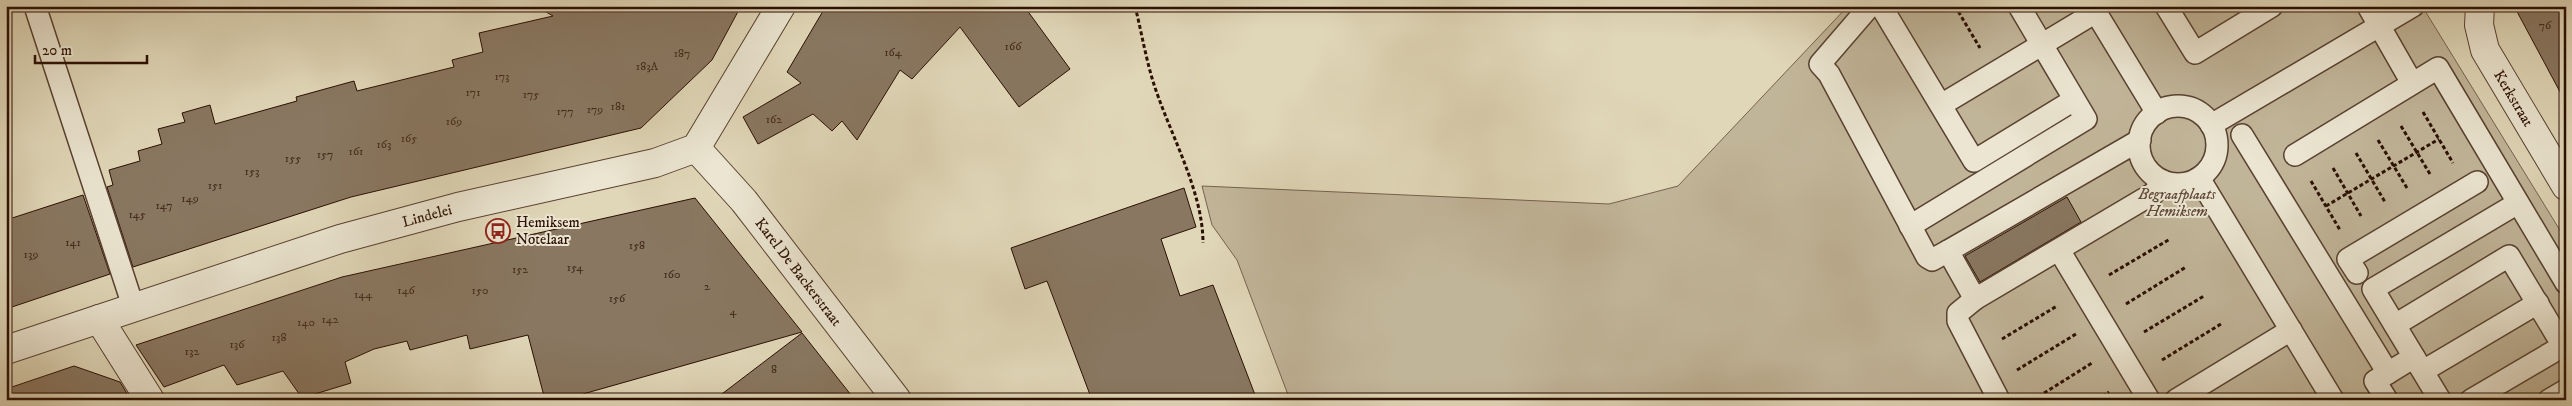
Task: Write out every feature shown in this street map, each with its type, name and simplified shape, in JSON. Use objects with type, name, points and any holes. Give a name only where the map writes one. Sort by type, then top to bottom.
[{"type":"street","points":[[696,148],[781,6]]},
{"type":"street","name":"Kerkstraat","points":[[2480,6],[2479,25],[2485,50],[2566,186]]},
{"type":"street","name":"Lindelei","points":[[6,350],[340,239],[458,207],[655,163],[696,148]]},
{"type":"street","name":"Karel De Backerstraat","points":[[696,148],[744,201],[897,400]]},
{"type":"street","points":[[99,319],[150,400]]},
{"type":"lane","points":[[36,6],[134,309]]},
{"type":"lane","points":[[1870,6],[1820,64],[1829,74],[1910,226],[1927,256],[1932,260],[2140,140]]},
{"type":"lane","points":[[1881,6],[1974,161],[2074,100]]},
{"type":"lane","points":[[1910,226],[2086,119],[2019,6]]},
{"type":"lane","points":[[2166,6],[2195,53],[2272,6]]},
{"type":"lane","points":[[2368,6],[2410,84]]},
{"type":"lane","points":[[2211,125],[2413,6]]},
{"type":"lane","points":[[1941,105],[2042,45],[2094,9],[2157,113]]},
{"type":"lane","points":[[2295,155],[2438,68],[2566,283]]},
{"type":"lane","points":[[2177,106],[2190,108],[2202,114],[2211,125],[2217,148],[2214,160],[2199,178],[2188,183],[2176,184],[2163,181],[2153,175],[2145,166],[2140,153],[2140,140],[2144,127],[2157,113],[2177,106]]},
{"type":"lane","points":[[2242,135],[2388,372]]},
{"type":"lane","points":[[2199,178],[2333,400]]},
{"type":"lane","points":[[1999,400],[1958,321],[1958,313],[1976,300],[2154,193],[2163,181]]},
{"type":"lane","points":[[2335,287],[2377,242],[2473,185]]},
{"type":"lane","points":[[2373,289],[2518,203]]},
{"type":"lane","points":[[2058,250],[2150,400]]},
{"type":"lane","points":[[1948,251],[1976,300]]},
{"type":"lane","points":[[2395,325],[2509,256],[2563,346],[2471,400]]},
{"type":"lane","points":[[2356,264],[2364,274],[2440,400]]},
{"type":"lane","points":[[2387,400],[2375,380],[2388,372],[2419,364],[2538,303]]},
{"type":"lane","points":[[2176,400],[2291,330]]},
{"type":"lane","points":[[2549,400],[2566,390]]},
{"type":"path","points":[[1135,6],[1152,78],[1191,182],[1203,231],[1204,243]]},
{"type":"path","points":[[2410,84],[2439,139],[2473,185]]},
{"type":"path","points":[[2385,100],[2446,201]]},
{"type":"path","points":[[2363,114],[2423,214]]},
{"type":"path","points":[[2340,127],[2401,228]]},
{"type":"path","points":[[2326,206],[2439,139]]},
{"type":"path","points":[[2317,141],[2377,242]]},
{"type":"path","points":[[2295,155],[2326,206],[2356,264]]},
{"type":"green space","name":"Begraafplaats Hemiksem","points":[[1848,6],[2422,6],[2566,240],[2566,400],[1290,400],[1237,260],[1212,225],[1202,186],[1609,204],[1678,186]]},
{"type":"building","points":[[536,6],[741,6],[712,60],[641,128],[351,197],[133,267],[107,187],[113,185],[109,170],[140,161],[138,151],[162,144],[158,129],[185,122],[182,113],[210,105],[215,124],[297,101],[296,97],[354,81],[357,91],[454,67],[452,60],[483,52],[479,33],[553,16]]},
{"type":"building","points":[[826,6],[1024,6],[1070,69],[1019,107],[960,27],[912,79],[900,70],[857,140],[842,121],[832,131],[813,114],[758,144],[743,117],[801,83],[787,72]]},
{"type":"building","points":[[2514,6],[2566,6],[2566,103]]},
{"type":"building","points":[[1184,188],[1196,227],[1161,239],[1180,296],[1213,285],[1257,400],[1092,400],[1047,281],[1025,289],[1011,248]]},
{"type":"building","points":[[83,195],[110,274],[6,309],[6,220]]},
{"type":"building","points":[[2067,197],[2081,222],[1980,282],[1965,256]]},
{"type":"building","points":[[695,198],[802,332],[583,394],[585,400],[545,400],[528,335],[470,349],[467,335],[410,350],[407,341],[374,349],[345,362],[351,383],[302,398],[283,371],[237,385],[224,365],[164,387],[136,345],[342,277]]},
{"type":"building","points":[[802,333],[855,400],[714,400]]},
{"type":"building","points":[[74,366],[120,382],[131,400],[6,400],[6,389]]},
{"type":"place","name":"Hemiksem Notelaar","points":[[498,231]]}]
